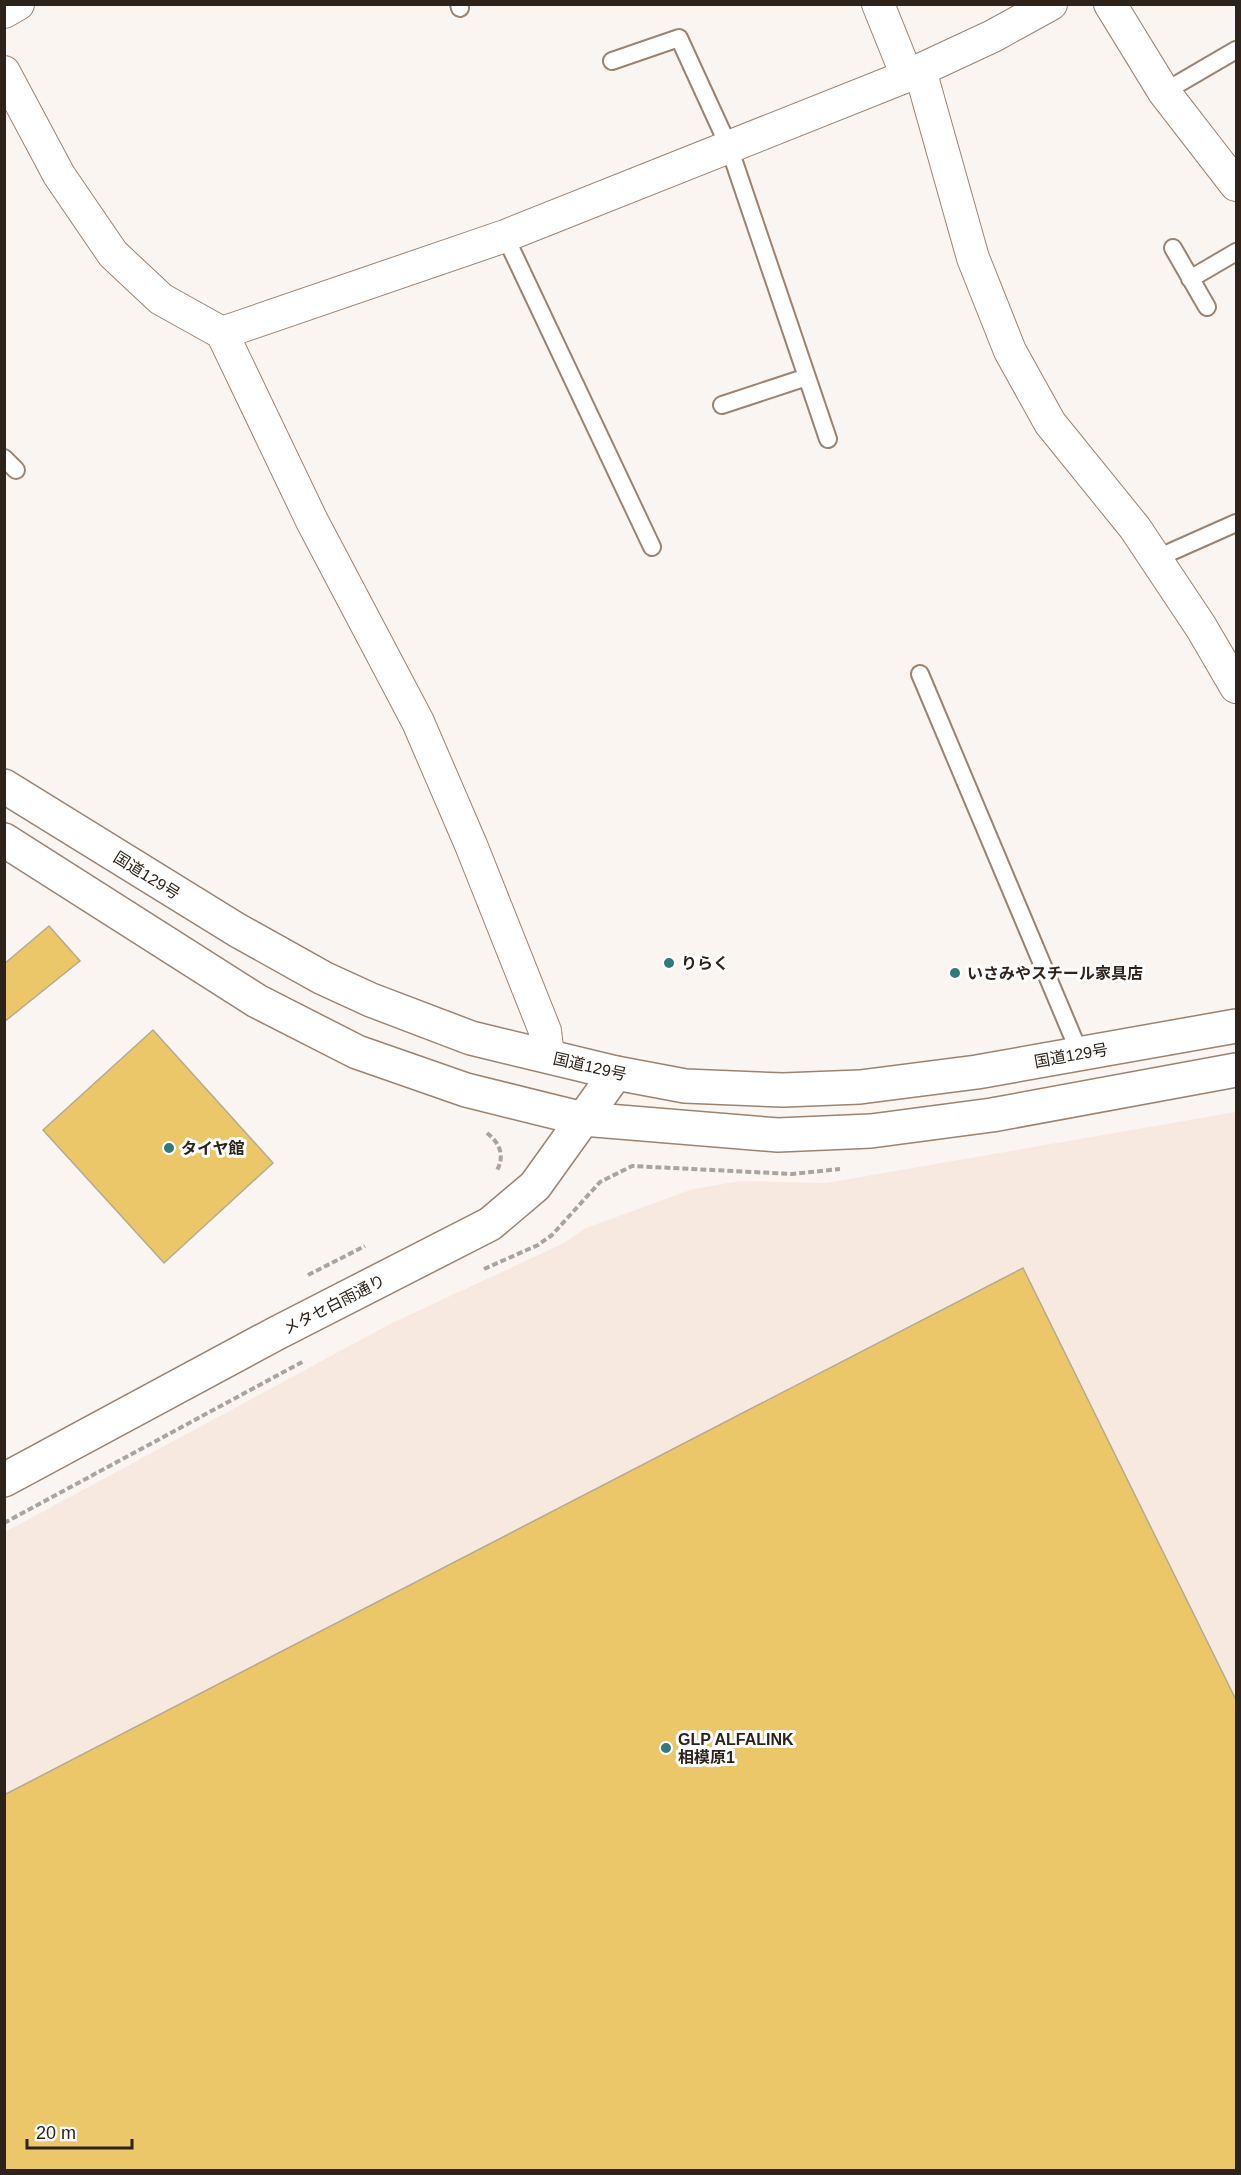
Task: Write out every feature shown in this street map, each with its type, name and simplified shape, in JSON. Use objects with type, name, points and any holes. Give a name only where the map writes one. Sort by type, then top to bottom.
[{"type":"main road","name":"国道129号","points":[[4,786],[237,930],[323,978],[371,1000],[471,1038],[686,1086],[783,1090],[860,1087],[921,1080],[1236,1026]]},
{"type":"main road","points":[[4,840],[257,1001],[357,1052],[466,1090],[583,1119],[778,1135],[871,1131],[992,1115],[1236,1070]]},
{"type":"main road","name":"メタセ白雨通り","points":[[4,1480],[277,1333],[490,1224],[535,1186],[616,1072]]},
{"type":"street","points":[[4,12],[18,4]]},
{"type":"street","points":[[878,4],[913,73],[973,258],[1010,351],[1050,423],[1135,528],[1201,627],[1236,687]]},
{"type":"street","points":[[222,333],[505,236],[913,73],[993,36],[1051,4]]},
{"type":"street","points":[[1110,4],[1164,92],[1236,185]]},
{"type":"street","points":[[4,72],[59,175],[113,254],[161,299],[222,333],[312,521],[418,722],[471,845],[545,1031],[548,1056]]},
{"type":"lane","points":[[612,61],[679,38],[729,147],[828,439]]},
{"type":"lane","points":[[1164,92],[1236,50]]},
{"type":"lane","points":[[505,236],[652,546]]},
{"type":"lane","points":[[1173,248],[1207,307]]},
{"type":"lane","points":[[1191,279],[1236,252]]},
{"type":"lane","points":[[722,405],[807,377]]},
{"type":"lane","points":[[1155,559],[1236,524]]},
{"type":"lane","points":[[920,674],[1080,1054]]},
{"type":"path","points":[[480,1270],[538,1245],[552,1235],[600,1182],[632,1166],[678,1169]]},
{"type":"path","points":[[4,1523],[306,1360]]},
{"type":"shaded area","name":"GLP ALFALINK 相模原1","points":[[1236,1112],[1236,2170],[5,2170],[5,1532],[390,1324],[564,1243],[586,1228],[693,1189],[740,1181],[826,1183]]},
{"type":"building","points":[[49,926],[80,961],[4,1022],[4,964]]},
{"type":"building","points":[[153,1030],[273,1163],[164,1263],[43,1130]]},
{"type":"building","name":"GLP ALFALINK 相模原1","points":[[1023,1268],[1236,1700],[1236,2170],[4,2170],[4,1795]]},
{"type":"place","name":"りらく","points":[[669,963]]},
{"type":"place","name":"いさみやスチール家具店","points":[[955,973]]},
{"type":"place","name":"タイヤ館","points":[[169,1148]]},
{"type":"place","name":"GLP ALFALINK 相模原1","points":[[666,1748]]}]
